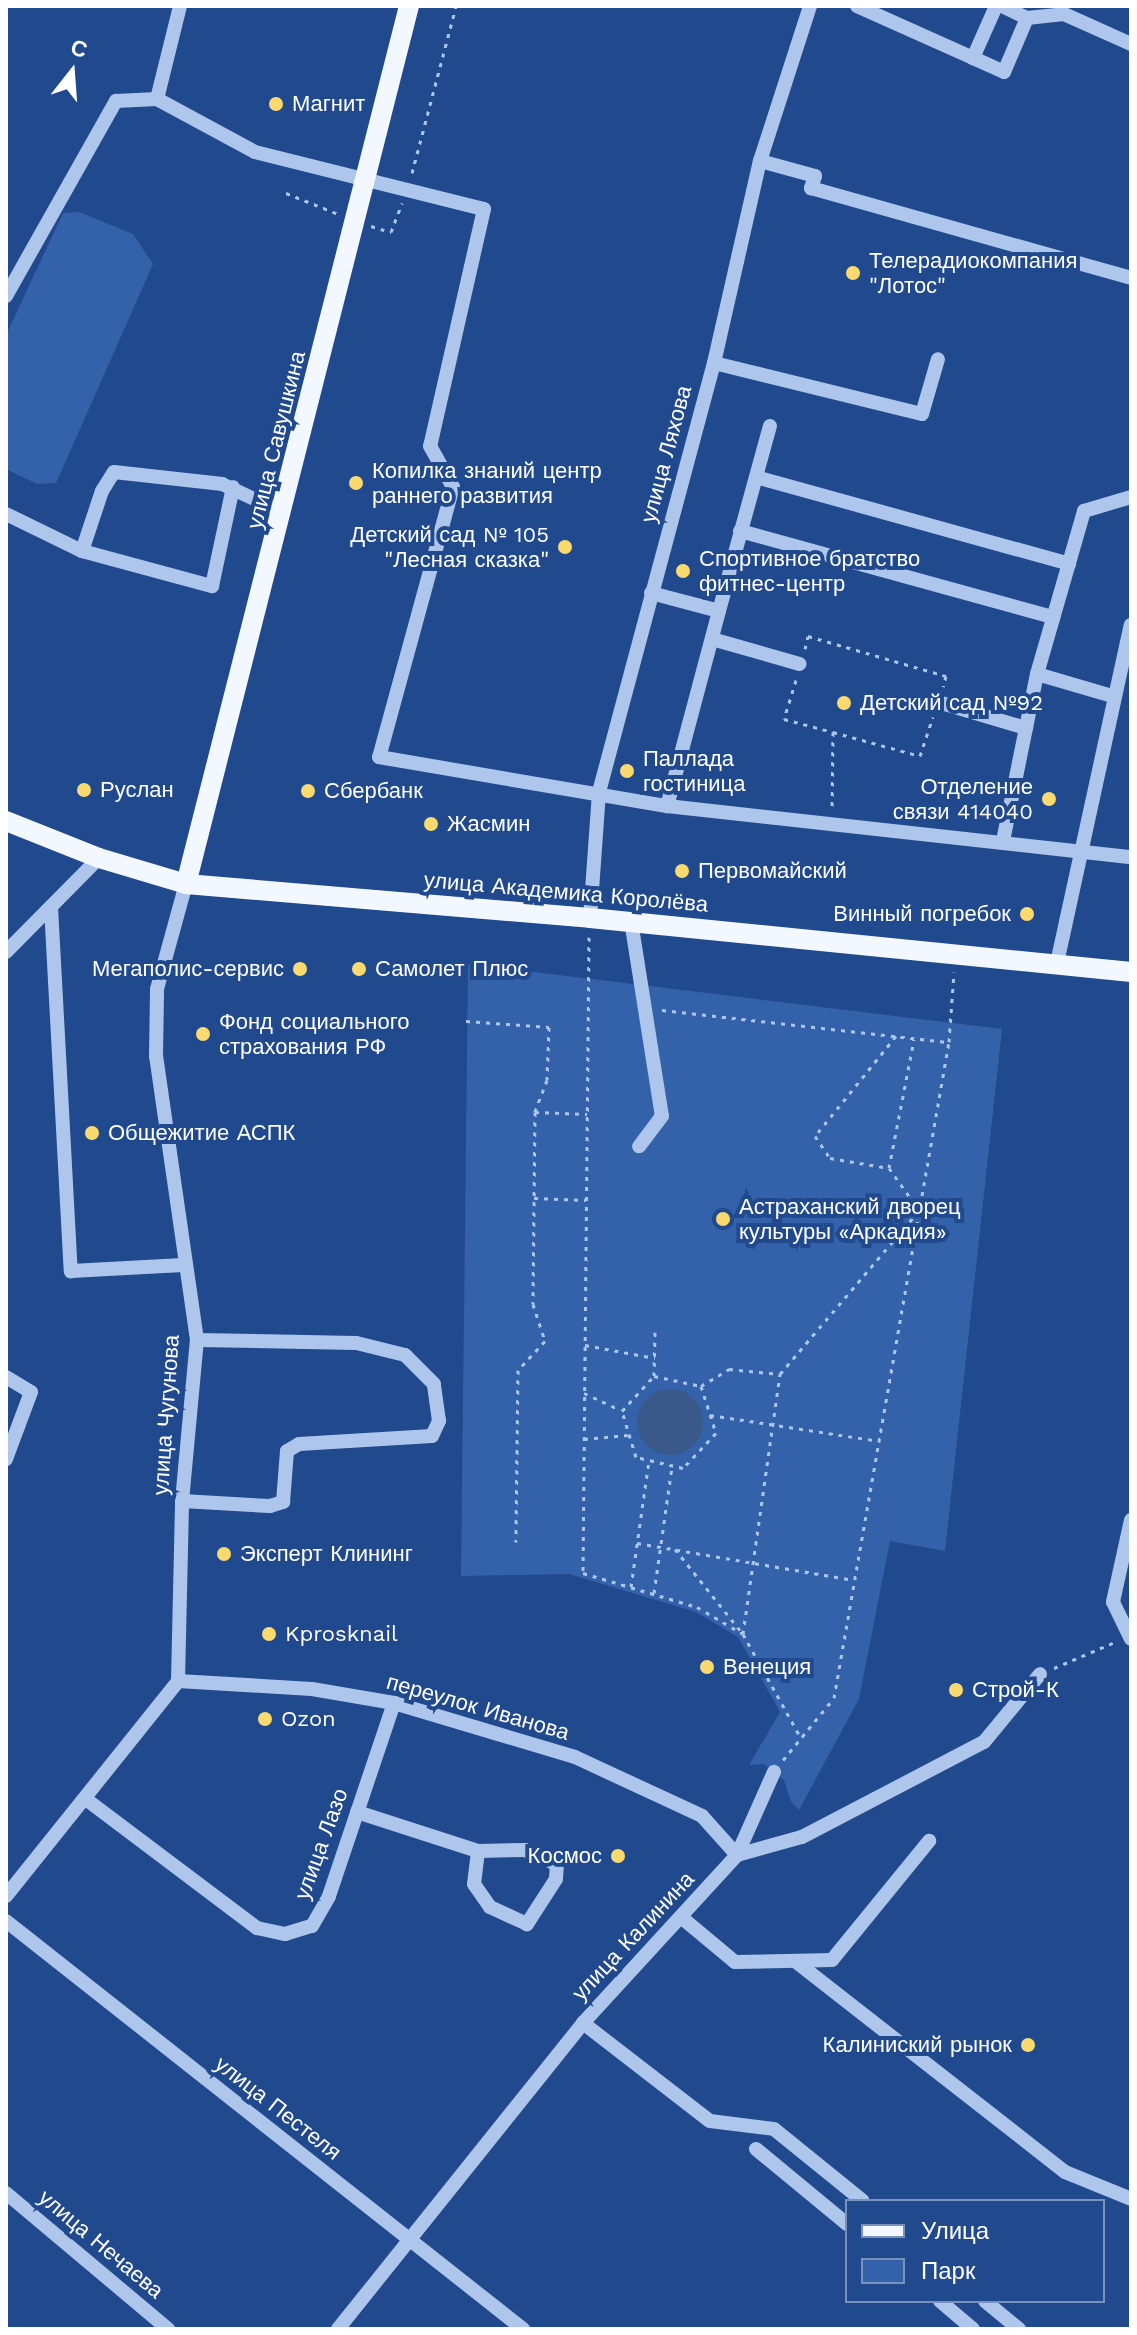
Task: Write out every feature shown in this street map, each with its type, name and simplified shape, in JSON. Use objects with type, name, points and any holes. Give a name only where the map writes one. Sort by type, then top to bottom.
[{"type":"main road","name":"улица Савушкина","points":[[186,884],[357,222],[409,6]]},
{"type":"main road","name":"улица Академика Королёва","points":[[6,821],[99,858],[186,884],[631,921],[1131,972]]},
{"type":"street","points":[[157,99],[180,6]]},
{"type":"street","name":"улица Ляхова","points":[[590,918],[599,792],[714,363],[760,161],[810,6]]},
{"type":"street","points":[[857,6],[883,11],[1004,72],[1027,18]]},
{"type":"street","points":[[973,58],[999,6],[1027,18],[1066,10],[1131,44]]},
{"type":"street","points":[[6,296],[101,120],[116,101],[157,99],[255,152],[484,209],[430,446],[453,487],[379,757],[667,806],[1131,857]]},
{"type":"street","points":[[760,161],[815,176],[811,188],[1131,278]]},
{"type":"street","points":[[714,363],[922,414],[938,359]]},
{"type":"street","points":[[667,806],[770,426]]},
{"type":"street","points":[[82,551],[102,491],[114,472],[233,487],[282,512]]},
{"type":"street","points":[[756,477],[1069,564]]},
{"type":"street","points":[[6,514],[82,551],[212,586],[233,487]]},
{"type":"street","points":[[1003,841],[1037,674],[1084,511],[1131,497]]},
{"type":"street","points":[[740,531],[1053,617]]},
{"type":"street","points":[[651,593],[719,611]]},
{"type":"street","points":[[1057,963],[1083,850],[1113,692],[1131,625]]},
{"type":"street","points":[[712,639],[800,664]]},
{"type":"street","points":[[1037,674],[1113,692],[1131,693]]},
{"type":"street","points":[[938,702],[1026,728]]},
{"type":"street","points":[[6,952],[99,858]]},
{"type":"street","name":"улица Чугунова","points":[[178,1681],[182,1501],[197,1340],[183,1265],[156,1056],[157,989],[186,884]]},
{"type":"street","points":[[51,907],[71,1271],[183,1265]]},
{"type":"street","points":[[631,921],[662,1116],[639,1146]]},
{"type":"street","points":[[182,1501],[270,1506],[283,1502],[287,1451],[299,1444],[432,1436],[439,1421],[434,1384],[405,1355],[356,1343],[197,1340]]},
{"type":"street","points":[[6,1377],[31,1392],[6,1459]]},
{"type":"street","points":[[1129,1638],[1113,1602],[1131,1520]]},
{"type":"street","points":[[737,1855],[802,1837],[984,1742],[1040,1674]]},
{"type":"street","points":[[6,1896],[87,1800],[178,1681]]},
{"type":"street","name":"переулок Иванова","points":[[178,1681],[312,1689],[394,1703],[575,1757],[702,1816],[737,1855]]},
{"type":"street","name":"улица Лазо","points":[[87,1800],[257,1928],[285,1934],[312,1926],[329,1896],[394,1703]]},
{"type":"street","points":[[737,1855],[774,1772]]},
{"type":"street","points":[[357,1812],[478,1851],[525,1850],[557,1864],[556,1879],[527,1924],[490,1907],[474,1884],[478,1851]]},
{"type":"street","points":[[681,1917],[735,1962],[832,1960],[929,1841]]},
{"type":"street","name":"улица Калинина","points":[[338,2329],[407,2237],[583,2023],[737,1855]]},
{"type":"street","name":"улица Пестеля","points":[[6,1921],[523,2329]]},
{"type":"street","points":[[795,1961],[1065,2172],[1131,2199]]},
{"type":"street","points":[[583,2023],[710,2121],[774,2129],[861,2199]]},
{"type":"street","points":[[756,2149],[845,2222]]},
{"type":"street","name":"улица Нечаева","points":[[6,2193],[168,2329]]},
{"type":"street","points":[[942,2303],[973,2329]]},
{"type":"street","points":[[987,2303],[1009,2326]]},
{"type":"path","points":[[286,193],[357,222],[391,232],[407,189],[456,6]]},
{"type":"path","points":[[808,636],[946,676],[920,756],[784,719],[800,664],[808,636]]},
{"type":"path","points":[[832,825],[833,732]]},
{"type":"path","points":[[590,918],[583,1573],[697,1607],[743,1634]]},
{"type":"path","points":[[774,1772],[834,1698],[949,1042],[956,952]]},
{"type":"path","points":[[644,1008],[949,1042]]},
{"type":"path","points":[[466,1021],[549,1027],[547,1080],[535,1112],[533,1304],[545,1341],[518,1370],[516,1542]]},
{"type":"path","points":[[896,1036],[815,1136],[830,1158],[889,1168],[919,1210]]},
{"type":"path","points":[[889,1168],[914,1038]]},
{"type":"path","points":[[535,1112],[587,1114]]},
{"type":"path","points":[[534,1198],[586,1200]]},
{"type":"path","points":[[743,1634],[780,1374],[919,1210]]},
{"type":"path","points":[[622,1411],[654,1376],[655,1332]]},
{"type":"path","points":[[585,1345],[655,1358]]},
{"type":"path","points":[[654,1376],[701,1386],[729,1369],[780,1374]]},
{"type":"path","points":[[584,1393],[622,1411],[636,1457],[683,1468],[716,1433],[701,1386]]},
{"type":"path","points":[[710,1415],[879,1441]]},
{"type":"path","points":[[584,1439],[629,1435]]},
{"type":"path","points":[[631,1587],[649,1460]]},
{"type":"path","points":[[654,1593],[672,1465]]},
{"type":"path","points":[[637,1543],[854,1580]]},
{"type":"path","points":[[675,1549],[743,1634],[801,1738]]},
{"type":"path","points":[[1040,1674],[1129,1638]]},
{"type":"green space","points":[[79,212],[133,234],[153,264],[56,483],[37,484],[6,469],[6,335],[63,213]]},
{"type":"green space","points":[[468,964],[1002,1029],[945,1551],[890,1541],[859,1699],[799,1810],[791,1802],[784,1780],[764,1764],[749,1765],[780,1712],[738,1637],[696,1612],[569,1574],[461,1576]]},
{"type":"shaded area","points":[[663,1389],[677,1389],[689,1394],[698,1403],[703,1422],[701,1435],[694,1446],[677,1455],[663,1455],[651,1450],[642,1441],[637,1429],[637,1415],[642,1403],[651,1394]]},
{"type":"place","name":"Магнит","points":[[276,104]]},
{"type":"place","name":"Телерадиокомпания \"Лотос\"","points":[[853,273]]},
{"type":"place","name":"Копилка знаний центр раннего развития","points":[[356,483]]},
{"type":"place","name":"Детский сад № 105 \"Лесная сказка\"","points":[[565,547]]},
{"type":"place","name":"Спортивное братство фитнес-центр","points":[[683,571]]},
{"type":"place","name":"Детский сад №92","points":[[844,703]]},
{"type":"place","name":"Паллада гостиница","points":[[627,771]]},
{"type":"place","name":"Руслан","points":[[84,790]]},
{"type":"place","name":"Сбербанк","points":[[308,791]]},
{"type":"place","name":"Отделение связи 414040","points":[[1049,799]]},
{"type":"place","name":"Жасмин","points":[[431,824]]},
{"type":"place","name":"Первомайский","points":[[682,871]]},
{"type":"place","name":"Винный погребок","points":[[1027,914]]},
{"type":"place","name":"Мегаполис-сервис","points":[[300,969]]},
{"type":"place","name":"Самолет Плюс","points":[[359,969]]},
{"type":"place","name":"Фонд социального страхования РФ","points":[[203,1034]]},
{"type":"place","name":"Общежитие АСПК","points":[[92,1133]]},
{"type":"place","name":"Астраханский дворец культуры «Аркадия»","points":[[723,1219]]},
{"type":"place","name":"Эксперт Клининг","points":[[224,1554]]},
{"type":"place","name":"Kprosknail","points":[[269,1634]]},
{"type":"place","name":"Венеция","points":[[707,1667]]},
{"type":"place","name":"Строй-К","points":[[956,1690]]},
{"type":"place","name":"Ozon","points":[[265,1719]]},
{"type":"place","name":"Космос","points":[[618,1856]]},
{"type":"place","name":"Калиниский рынок","points":[[1028,2045]]}]
